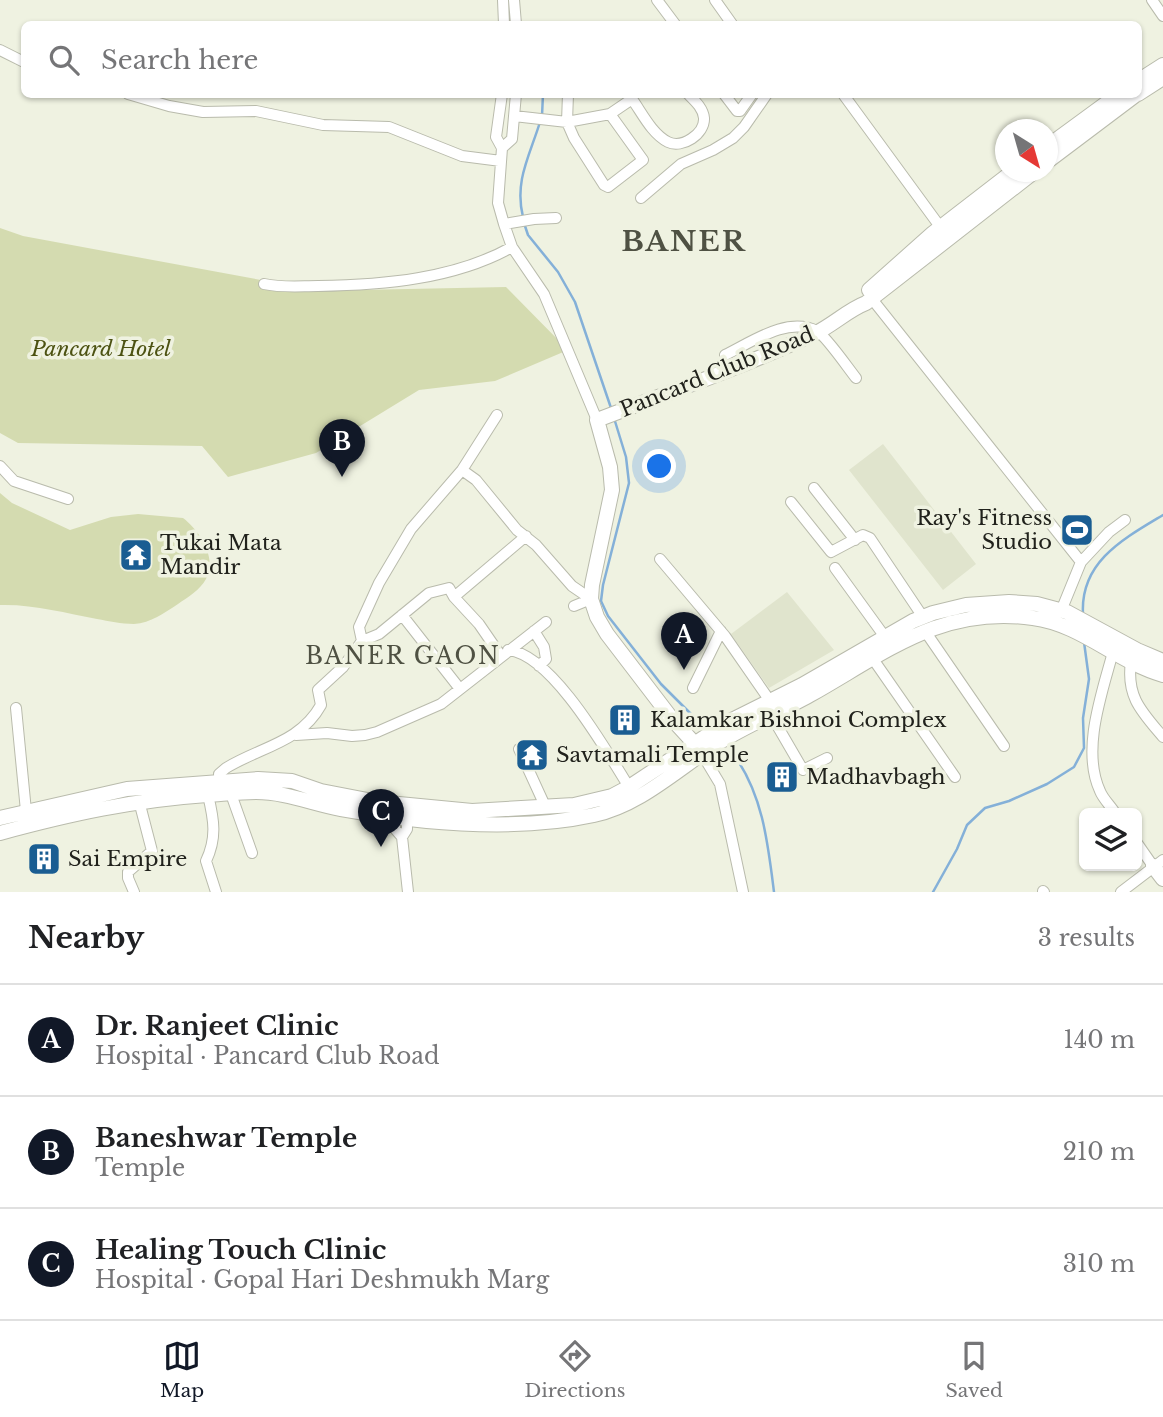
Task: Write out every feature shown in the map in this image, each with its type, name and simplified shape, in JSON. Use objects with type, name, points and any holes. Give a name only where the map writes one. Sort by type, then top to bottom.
[{"type":"main road","points":[[1142,79],[1163,65]]},
{"type":"main road","points":[[1142,91],[1163,78]]},
{"type":"main road","points":[[1058,139],[1114,98]]},
{"type":"main road","points":[[1058,154],[1133,98]]},
{"type":"main road","name":"Pancard Club Road","points":[[856,307],[862,296],[999,182]]},
{"type":"main road","name":"Pancard Club Road","points":[[591,599],[612,490],[610,467],[599,419],[700,382],[818,332],[872,299],[1021,182]]},
{"type":"main road","points":[[591,599],[607,634],[672,719],[698,748]]},
{"type":"main road","points":[[771,708],[885,637],[924,624],[1009,615],[1035,618],[1064,616],[1092,624],[1137,650],[1163,661]]},
{"type":"main road","points":[[1064,616],[1092,640],[1130,662],[1163,675]]},
{"type":"main road","points":[[0,833],[50,819],[139,801],[220,791],[258,779],[287,780],[401,811],[472,824],[552,821],[598,814],[617,809],[636,799],[726,723],[771,708],[873,659],[924,624]]},
{"type":"main road","points":[[401,811],[546,808],[595,801],[629,787],[698,748]]},
{"type":"main road","points":[[0,818],[127,789],[220,791]]},
{"type":"main road","points":[[1158,863],[1163,879]]},
{"type":"street","points":[[503,0],[504,21]]},
{"type":"street","points":[[514,0],[516,21]]},
{"type":"street","points":[[657,0],[673,21]]},
{"type":"street","points":[[715,0],[730,21]]},
{"type":"street","points":[[1152,0],[1163,16]]},
{"type":"street","points":[[0,50],[21,60]]},
{"type":"street","points":[[142,98],[203,112],[256,111],[323,125],[389,127],[462,156],[501,161]]},
{"type":"street","points":[[501,98],[496,137],[502,148],[498,203],[504,224],[512,247],[544,294],[599,419]]},
{"type":"street","points":[[502,148],[512,139],[516,98]]},
{"type":"street","points":[[568,98],[567,122],[573,138],[604,186],[608,187],[643,160],[610,114]]},
{"type":"street","points":[[514,116],[567,122],[610,114],[632,99],[658,135],[669,143],[677,144],[688,141],[703,125],[704,116],[691,98]]},
{"type":"street","points":[[727,98],[737,111],[740,111],[749,98]]},
{"type":"street","points":[[641,198],[681,164],[733,138],[764,98]]},
{"type":"street","points":[[846,98],[941,228]]},
{"type":"street","points":[[504,224],[556,218]]},
{"type":"street","points":[[264,284],[280,287],[350,287],[398,282],[470,266],[512,247]]},
{"type":"street","points":[[872,299],[1081,562]]},
{"type":"street","points":[[725,355],[782,328],[793,326],[818,332],[856,377]]},
{"type":"street","points":[[362,641],[359,627],[379,583],[411,529],[463,470],[497,415]]},
{"type":"street","points":[[0,466],[13,481],[68,499]]},
{"type":"street","points":[[463,470],[476,480],[517,530],[551,560],[572,586],[591,599]]},
{"type":"street","points":[[814,488],[855,540]]},
{"type":"street","points":[[792,502],[828,551],[834,552],[863,535],[870,538],[1004,746]]},
{"type":"street","points":[[1064,616],[1081,562],[1109,532],[1125,520]]},
{"type":"street","points":[[454,597],[526,536]]},
{"type":"street","points":[[660,559],[721,631],[771,708],[803,769],[827,758]]},
{"type":"street","points":[[835,568],[885,637]]},
{"type":"street","points":[[216,892],[206,861],[215,832],[220,791],[219,774],[226,768],[296,735],[321,705],[318,690],[344,667],[362,641],[379,634],[429,593],[449,588],[505,653],[523,654],[539,666],[578,708],[629,787]]},
{"type":"street","points":[[574,606],[591,599]]},
{"type":"street","points":[[402,615],[460,689]]},
{"type":"street","points":[[296,735],[327,733],[352,736],[377,732],[441,704],[546,622]]},
{"type":"street","points":[[534,631],[546,653],[546,659],[539,666]]},
{"type":"street","points":[[693,688],[721,631]]},
{"type":"street","points":[[1112,808],[1099,790],[1093,751],[1093,729],[1113,652]]},
{"type":"street","points":[[873,659],[955,778]]},
{"type":"street","points":[[1130,662],[1130,683],[1139,709],[1163,737]]},
{"type":"street","points":[[16,708],[26,811]]},
{"type":"street","points":[[698,748],[720,784],[743,892]]},
{"type":"street","points":[[519,749],[546,808]]},
{"type":"street","points":[[220,791],[252,853]]},
{"type":"street","points":[[134,892],[127,874],[152,851],[139,801]]},
{"type":"street","points":[[401,811],[407,829],[402,837],[408,892]]},
{"type":"street","points":[[1121,892],[1158,863],[1142,848]]},
{"type":"shaded area","points":[[883,444],[976,564],[943,590],[849,470]]},
{"type":"shaded area","points":[[787,592],[834,650],[769,688],[731,634]]},
{"type":"green space","name":"Pancard Hotel","points":[[0,228],[23,236],[304,288],[359,290],[506,287],[568,350],[495,381],[419,390],[316,453],[228,477],[202,446],[18,443],[0,433]]},
{"type":"green space","points":[[0,493],[12,503],[70,530],[111,517],[138,514],[183,518],[205,545],[210,562],[206,579],[197,590],[178,604],[146,622],[134,624],[37,607],[0,605]]},
{"type":"waterway","points":[[542,116],[543,98]]},
{"type":"waterway","points":[[523,217],[520,192],[522,180],[540,122]]},
{"type":"waterway","points":[[524,223],[528,235],[558,272],[575,302],[611,408]]},
{"type":"waterway","points":[[614,418],[626,457],[629,483],[601,601],[608,616],[661,684],[694,717]]},
{"type":"waterway","points":[[1083,614],[1084,596],[1096,566],[1119,543],[1163,515]]},
{"type":"waterway","points":[[933,892],[967,825],[985,808],[1009,801],[1047,784],[1074,767],[1084,748],[1083,718],[1089,679],[1084,642]]},
{"type":"waterway","points":[[734,755],[752,787],[763,820],[774,892]]},
{"type":"place","name":"Baneshwar Temple","points":[[342,477]]},
{"type":"place","name":"Ray's Fitness Studio","points":[[1077,530]]},
{"type":"place","name":"Tukai Mata Mandir","points":[[136,555]]},
{"type":"place","name":"Dr. Ranjeet Clinic","points":[[684,670]]},
{"type":"place","name":"Kalamkar Bishnoi Complex","points":[[625,720]]},
{"type":"place","name":"Savtamali Temple","points":[[532,755]]},
{"type":"place","name":"Madhavbagh","points":[[782,777]]},
{"type":"place","name":"Healing Touch Clinic","points":[[381,847]]},
{"type":"place","name":"Sai Empire","points":[[44,859]]},
{"type":"district","name":"BANER","points":[[684,241]]},
{"type":"district","name":"BANER GAON","points":[[403,656]]}]
